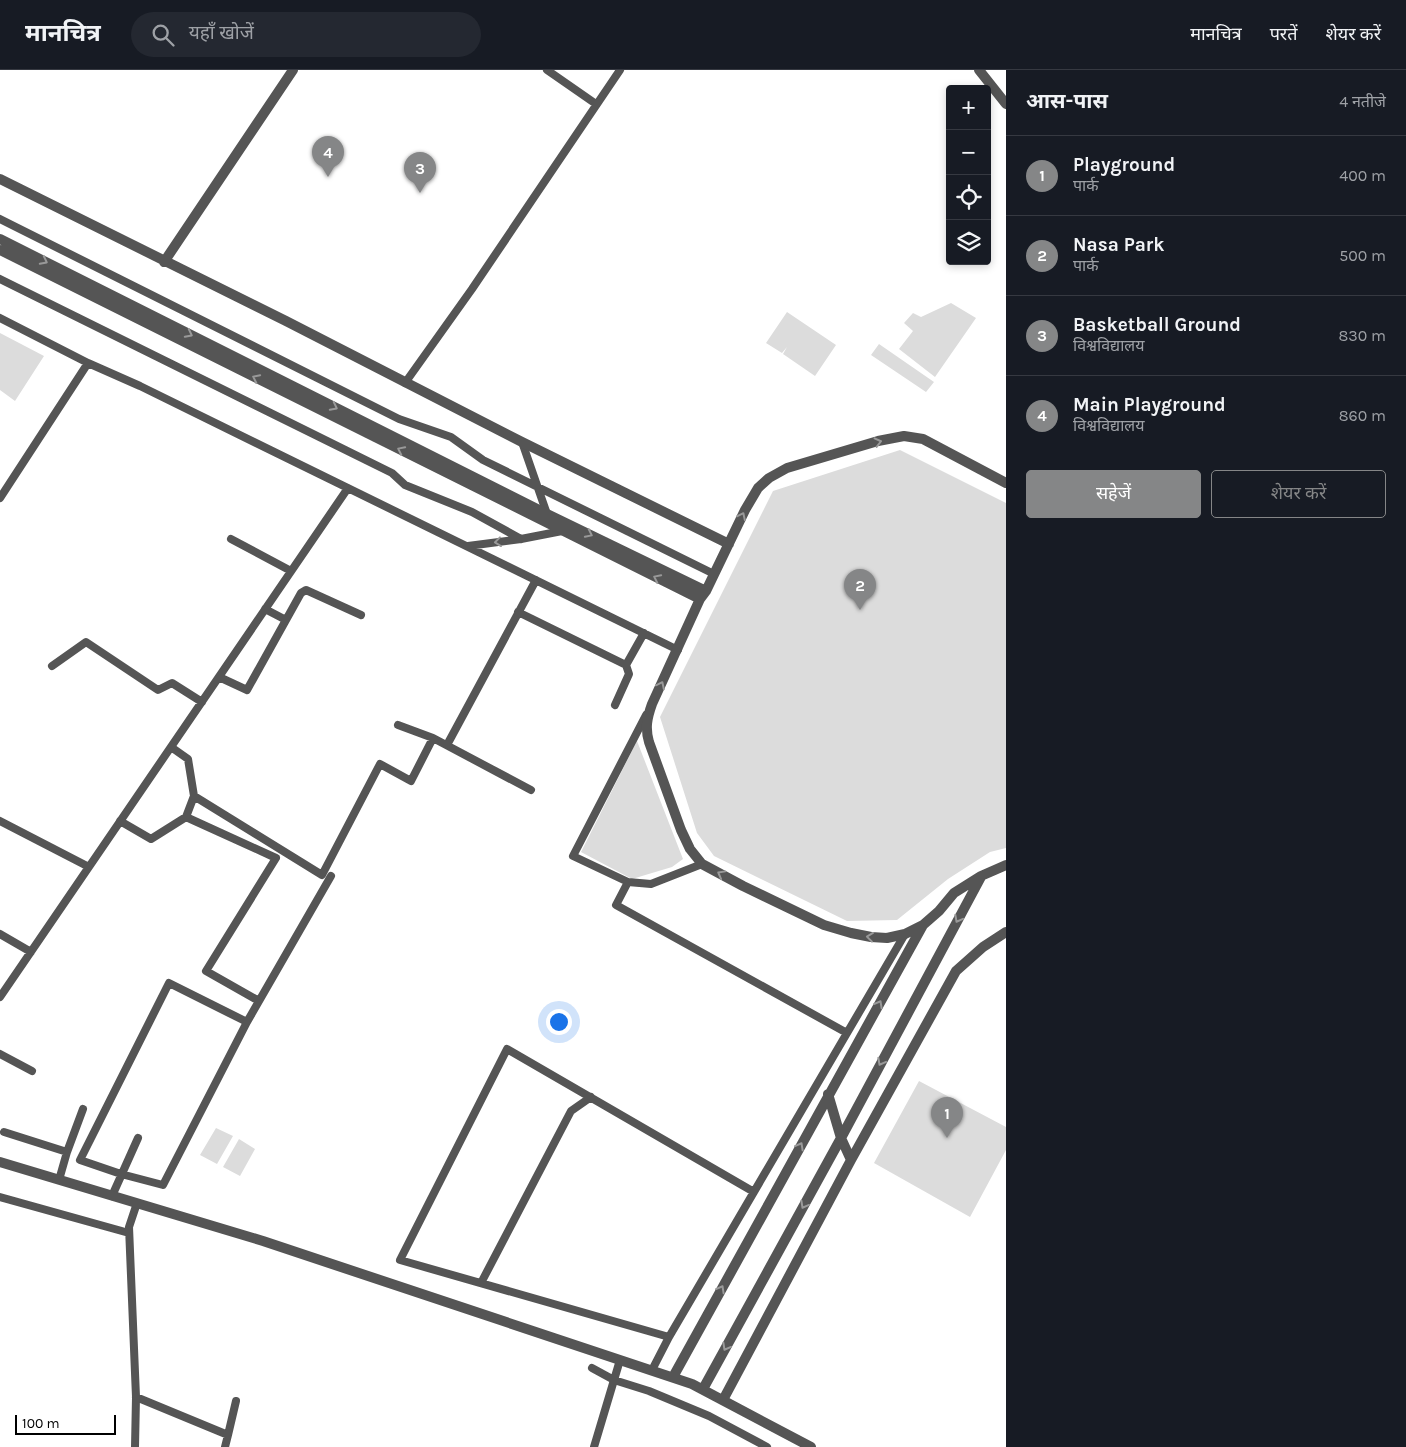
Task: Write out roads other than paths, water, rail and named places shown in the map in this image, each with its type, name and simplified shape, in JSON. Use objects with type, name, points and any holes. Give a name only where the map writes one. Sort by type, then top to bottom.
[{"type":"street","points":[[164,262],[293,70]]},
{"type":"street","points":[[547,70],[596,104]]},
{"type":"street","points":[[405,383],[472,289],[620,70]]},
{"type":"street","points":[[979,70],[1006,104]]},
{"type":"street","points":[[0,179],[729,544]]},
{"type":"street","points":[[0,219],[399,419],[451,437],[483,460],[714,574]]},
{"type":"street","points":[[0,239],[547,514],[703,595]]},
{"type":"street","points":[[0,250],[562,531],[703,595]]},
{"type":"street","points":[[0,279],[392,473],[405,485],[472,512],[521,539]]},
{"type":"street","points":[[0,318],[88,363],[140,386],[678,650]]},
{"type":"street","points":[[0,498],[88,363]]},
{"type":"street","points":[[702,864],[651,884],[628,882],[573,856],[652,704],[703,595],[745,510],[758,488],[769,478],[788,468],[904,436],[924,439],[1006,483]]},
{"type":"street","points":[[522,442],[547,514]]},
{"type":"street","points":[[0,997],[348,488]]},
{"type":"street","points":[[468,546],[562,531]]},
{"type":"street","points":[[231,539],[291,571]]},
{"type":"street","points":[[447,745],[536,580]]},
{"type":"street","points":[[219,677],[247,690],[301,593],[306,590],[361,615]]},
{"type":"street","points":[[265,609],[286,620]]},
{"type":"street","points":[[518,612],[626,666],[629,674],[614,705]]},
{"type":"street","points":[[626,666],[644,633]]},
{"type":"street","points":[[52,666],[86,642],[158,690],[172,682],[202,702]]},
{"type":"street","points":[[652,704],[647,720],[649,742],[681,830],[690,848],[702,864],[824,925],[871,937],[886,938],[905,934],[923,925],[939,911],[954,893],[981,876],[1006,865]]},
{"type":"street","points":[[398,725],[433,738],[531,790]]},
{"type":"street","points":[[194,796],[322,875],[380,764],[411,780],[433,738]]},
{"type":"street","points":[[120,821],[150,839],[186,817],[194,796],[188,759],[171,747]]},
{"type":"street","points":[[186,817],[276,858],[206,971],[259,1001]]},
{"type":"street","points":[[0,821],[89,867]]},
{"type":"street","points":[[247,1022],[169,983],[80,1160],[121,1174],[163,1185],[247,1022],[330,876]]},
{"type":"street","points":[[703,1390],[981,876]]},
{"type":"street","points":[[628,882],[616,905],[847,1033]]},
{"type":"street","points":[[673,1377],[923,925]]},
{"type":"street","points":[[723,1400],[851,1160],[956,971],[983,947],[1006,932]]},
{"type":"street","points":[[0,934],[31,952]]},
{"type":"street","points":[[652,1370],[669,1336],[905,934]]},
{"type":"street","points":[[669,1336],[400,1260],[507,1048],[754,1192]]},
{"type":"street","points":[[0,1054],[32,1071]]},
{"type":"street","points":[[828,1094],[841,1138],[851,1160]]},
{"type":"street","points":[[481,1283],[571,1111],[591,1097]]},
{"type":"street","points":[[59,1180],[66,1152],[83,1109]]},
{"type":"street","points":[[4,1132],[66,1152]]},
{"type":"street","points":[[112,1196],[138,1138]]},
{"type":"street","points":[[0,1162],[263,1241],[673,1377],[692,1384],[811,1447]]},
{"type":"street","points":[[0,1197],[129,1233]]},
{"type":"street","points":[[135,1447],[136,1397],[129,1227],[137,1203]]},
{"type":"street","points":[[594,1447],[620,1360]]},
{"type":"street","points":[[592,1368],[614,1380],[649,1391],[709,1416],[767,1447]]},
{"type":"street","points":[[136,1397],[228,1435]]},
{"type":"street","points":[[225,1447],[236,1401]]},
{"type":"place","name":"Main Playground","points":[[328,177]]},
{"type":"place","name":"Basketball Ground","points":[[420,193]]},
{"type":"place","name":"Nasa Park","points":[[860,610]]},
{"type":"place","name":"Playground","points":[[947,1138]]}]
